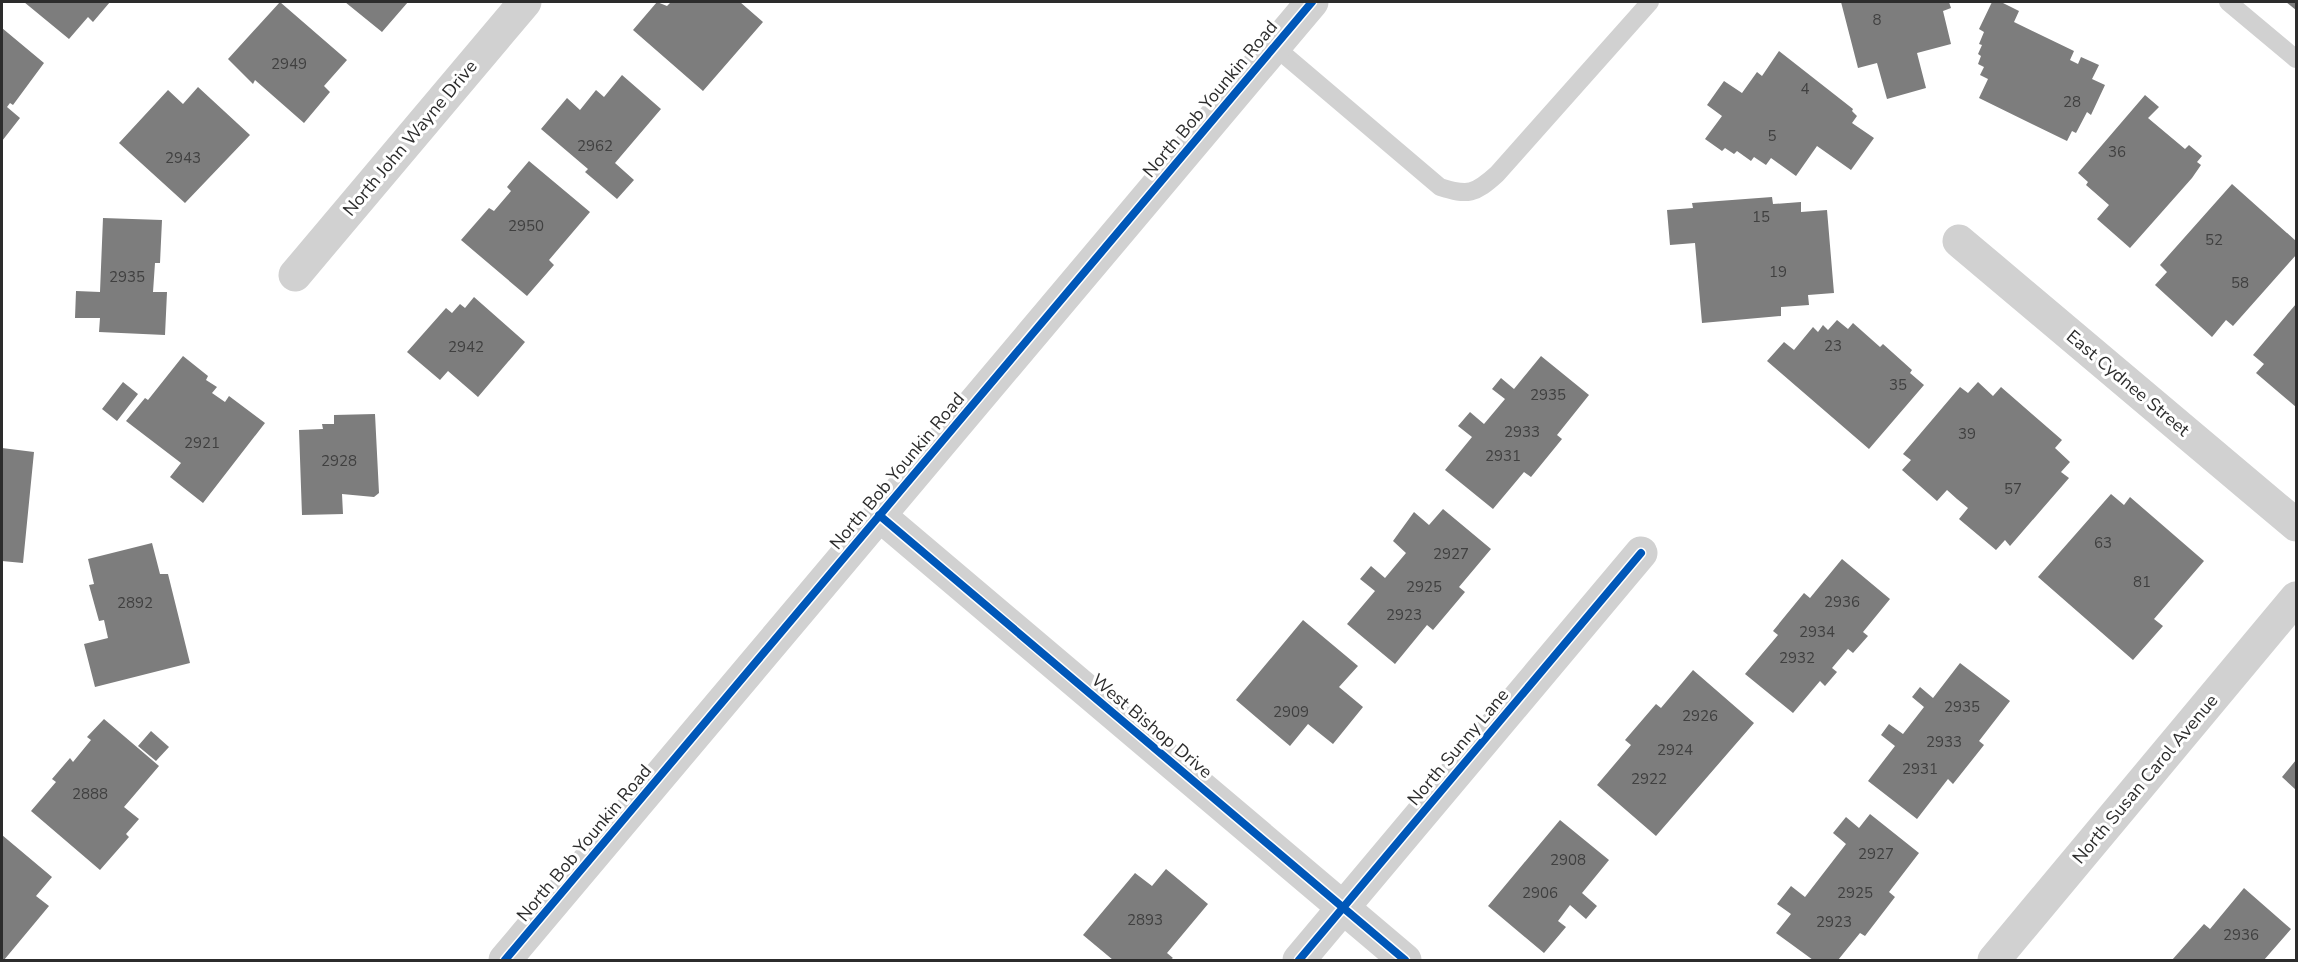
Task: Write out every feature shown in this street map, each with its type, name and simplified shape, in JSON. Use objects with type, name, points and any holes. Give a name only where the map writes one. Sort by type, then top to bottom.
[{"type":"street","name":"North John Wayne Drive","points":[[295,275],[525,2]]},
{"type":"street","name":"North Bob Younkin Road","points":[[505,960],[1312,2]]},
{"type":"street","name":"East Cydnee Street","points":[[1959,241],[2296,525]]},
{"type":"street","name":"West Bishop Drive","points":[[879,514],[1405,960]]},
{"type":"street","name":"North Sunny Lane","points":[[1299,960],[1641,553]]},
{"type":"street","name":"North Susan Carol Avenue","points":[[1994,960],[2296,598]]},
{"type":"lane","points":[[1275,46],[1440,187],[1462,195],[1482,188],[1497,174],[1650,2]]},
{"type":"lane","points":[[2228,2],[2296,59]]},
{"type":"building","points":[[24,2],[110,2],[93,22],[88,17],[69,39]]},
{"type":"building","points":[[280,2],[347,60],[324,86],[330,92],[304,123],[255,80],[253,84],[228,59]]},
{"type":"building","points":[[345,2],[408,2],[382,32]]},
{"type":"building","points":[[657,2],[667,6],[671,2],[740,2],[763,22],[703,91],[633,30]]},
{"type":"building","points":[[1841,2],[1949,2],[1951,8],[1943,11],[1951,44],[1917,53],[1926,88],[1887,99],[1877,63],[1858,68]]},
{"type":"building","points":[[1992,2],[2001,2],[2019,11],[2014,22],[2074,51],[2070,60],[2078,64],[2081,57],[2099,65],[2092,79],[2105,85],[2091,115],[2087,112],[2076,133],[2072,131],[2067,141],[1979,98],[1988,79],[1980,75],[1984,67],[1978,64],[1981,56],[1978,54],[1982,45],[1979,44],[1984,32],[1979,29]]},
{"type":"building","points":[[2286,2],[2296,2],[2296,10]]},
{"type":"building","points":[[2,28],[44,63],[13,105],[10,103],[7,107],[20,118],[2,141]]},
{"type":"building","points":[[1779,51],[1853,109],[1852,111],[1857,116],[1852,123],[1874,138],[1851,170],[1817,146],[1796,176],[1771,158],[1766,165],[1754,157],[1751,161],[1737,151],[1734,154],[1725,148],[1722,151],[1705,139],[1722,116],[1707,105],[1724,81],[1742,93],[1757,72],[1762,76]]},
{"type":"building","points":[[622,75],[661,109],[615,163],[634,180],[617,199],[585,172],[588,169],[541,129],[567,98],[580,110],[596,90],[604,97]]},
{"type":"building","points":[[198,87],[250,135],[185,203],[119,143],[168,90],[183,104]]},
{"type":"building","points":[[2145,95],[2159,107],[2148,118],[2185,149],[2189,145],[2202,156],[2197,162],[2201,165],[2192,178],[2130,248],[2097,219],[2109,205],[2086,185],[2088,182],[2078,173]]},
{"type":"building","points":[[529,161],[590,212],[549,260],[554,265],[527,296],[461,240],[489,208],[494,211],[511,191],[507,187]]},
{"type":"building","points":[[2232,184],[2296,241],[2296,255],[2233,326],[2226,320],[2212,337],[2155,285],[2167,272],[2160,265]]},
{"type":"building","points":[[1772,197],[1773,204],[1801,202],[1801,212],[1827,210],[1834,293],[1808,295],[1809,305],[1781,307],[1781,316],[1702,323],[1695,243],[1670,245],[1667,210],[1693,208],[1692,203]]},
{"type":"building","points":[[103,218],[162,220],[160,263],[155,263],[153,292],[167,292],[165,335],[99,332],[100,318],[75,318],[76,291],[100,292]]},
{"type":"building","points":[[474,297],[525,342],[478,397],[448,371],[440,380],[407,352],[446,308],[452,313],[460,304],[465,308]]},
{"type":"building","points":[[2296,304],[2296,407],[2256,373],[2264,364],[2253,355]]},
{"type":"building","points":[[1837,320],[1848,329],[1853,323],[1880,347],[1883,344],[1912,370],[1910,373],[1924,385],[1869,449],[1767,361],[1784,342],[1794,350],[1813,327],[1818,332],[1823,325],[1828,330]]},
{"type":"building","points":[[183,356],[208,376],[206,380],[217,387],[212,393],[225,402],[229,396],[265,423],[203,503],[170,477],[181,463],[126,421],[145,398],[148,400]]},
{"type":"building","points":[[1541,356],[1589,395],[1557,435],[1562,439],[1531,477],[1524,472],[1493,509],[1445,470],[1472,437],[1458,426],[1470,412],[1484,424],[1505,399],[1492,389],[1501,378],[1514,389]]},
{"type":"building","points":[[123,382],[138,394],[117,421],[102,409]]},
{"type":"building","points":[[1978,382],[1993,396],[2001,387],[2062,440],[2055,448],[2070,462],[2061,472],[2069,478],[2010,546],[2005,540],[1996,550],[1959,519],[1968,508],[1947,490],[1937,501],[1902,470],[1911,460],[1903,454],[1960,387],[1968,393]]},
{"type":"building","points":[[375,414],[379,493],[374,497],[342,494],[343,514],[302,515],[299,430],[323,429],[322,424],[334,424],[334,415]]},
{"type":"building","points":[[2,448],[34,452],[23,563],[2,561]]},
{"type":"building","points":[[2111,494],[2124,505],[2130,497],[2204,561],[2154,619],[2163,626],[2133,660],[2038,577]]},
{"type":"building","points":[[1443,509],[1491,549],[1459,587],[1465,592],[1433,630],[1427,625],[1395,664],[1347,624],[1375,591],[1360,579],[1371,566],[1385,578],[1406,553],[1393,541],[1414,512],[1429,525]]},
{"type":"building","points":[[152,543],[160,574],[168,574],[190,663],[95,687],[84,644],[108,638],[104,620],[99,621],[89,585],[94,584],[88,559]]},
{"type":"building","points":[[1842,559],[1890,599],[1863,632],[1868,636],[1853,653],[1848,649],[1832,668],[1837,672],[1825,686],[1820,681],[1793,713],[1745,674],[1778,635],[1773,631],[1804,593],[1810,598]]},
{"type":"building","points":[[1303,620],[1358,666],[1339,687],[1363,707],[1333,744],[1308,724],[1290,746],[1236,700]]},
{"type":"building","points":[[1960,663],[2010,701],[1979,741],[1984,745],[1953,784],[1948,779],[1917,819],[1868,781],[1895,746],[1881,735],[1889,724],[1903,734],[1924,707],[1912,697],[1920,687],[1933,698]]},
{"type":"building","points":[[1693,670],[1754,723],[1656,836],[1597,785],[1631,745],[1625,740],[1656,704],[1661,708]]},
{"type":"building","points":[[104,719],[159,766],[124,807],[139,819],[126,834],[129,837],[100,870],[31,811],[56,782],[52,779],[70,758],[73,762],[91,740],[87,737]]},
{"type":"building","points":[[151,731],[169,747],[156,761],[138,746]]},
{"type":"building","points":[[2296,760],[2296,790],[2282,777]]},
{"type":"building","points":[[1870,814],[1919,853],[1889,892],[1895,897],[1865,936],[1860,933],[1838,960],[1813,960],[1776,933],[1791,914],[1777,904],[1791,886],[1805,897],[1846,844],[1833,833],[1846,817],[1859,828]]},
{"type":"building","points":[[1560,820],[1609,860],[1582,893],[1597,906],[1586,919],[1570,905],[1558,921],[1566,927],[1544,953],[1488,906]]},
{"type":"building","points":[[2,835],[52,877],[36,896],[49,906],[4,960],[2,960]]},
{"type":"building","points":[[1166,869],[1208,904],[1167,953],[1173,958],[1170,960],[1113,960],[1083,935],[1135,873],[1152,886]]},
{"type":"building","points":[[2244,888],[2291,929],[2264,960],[2172,960],[2204,924],[2210,929]]},
{"type":"cycle path","points":[[505,960],[1312,2]]},
{"type":"cycle path","points":[[879,515],[1405,960]]},
{"type":"cycle path","points":[[1299,960],[1641,553]]}]
